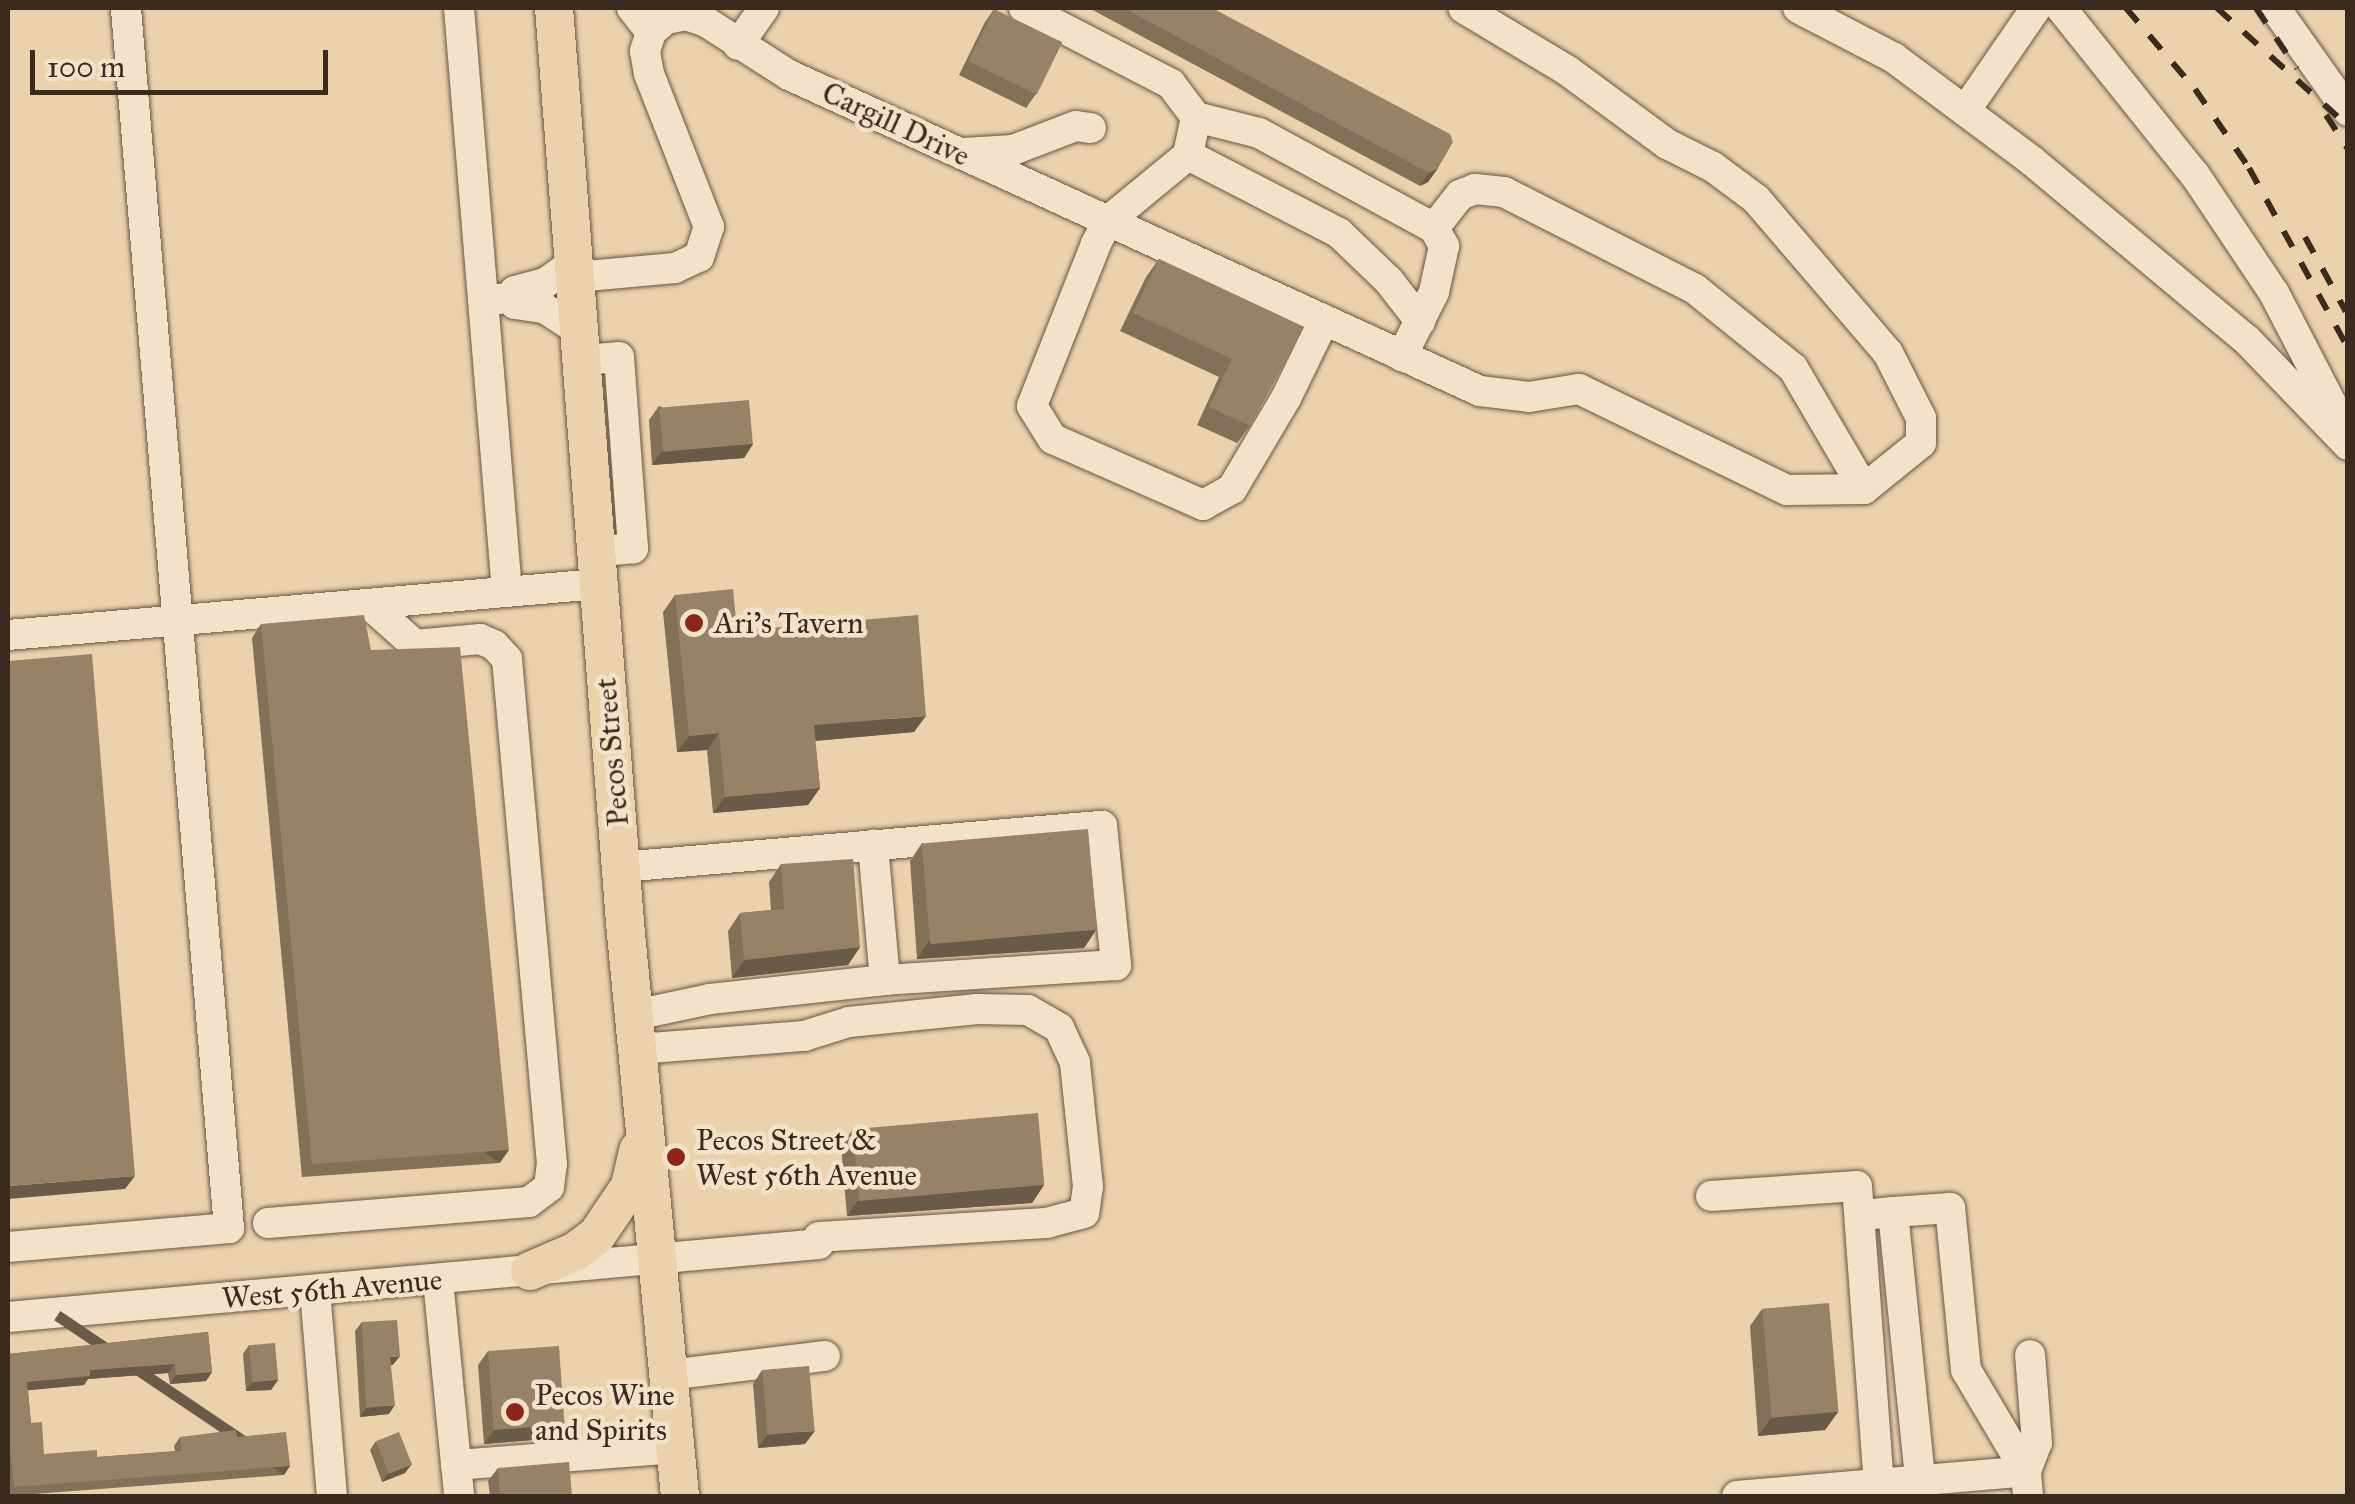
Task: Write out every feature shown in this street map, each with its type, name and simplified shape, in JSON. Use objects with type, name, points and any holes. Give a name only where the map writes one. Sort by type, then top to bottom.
[{"type":"main road","name":"Pecos Street","points":[[554,8],[621,867],[680,1496]]},
{"type":"main road","points":[[530,1271],[576,1251],[612,1218],[636,1166],[644,1107]]},
{"type":"street","points":[[8,1247],[229,1228],[126,8]]},
{"type":"street","points":[[459,8],[496,299],[507,592]]},
{"type":"street","points":[[496,299],[575,269],[676,268],[699,257],[710,227],[649,74],[645,51],[651,32],[632,8]]},
{"type":"street","points":[[738,45],[764,8]]},
{"type":"street","points":[[1024,8],[1171,84],[1196,117],[1259,133],[1434,228],[1444,246],[1434,292],[1402,356]]},
{"type":"street","points":[[1434,228],[1460,195],[1475,189],[1504,192],[1695,288],[1793,368],[1864,489],[1921,443],[1921,418],[1877,339],[1756,199],[1713,167],[1667,144],[1568,71],[1463,8]]},
{"type":"street","points":[[1798,8],[1834,16],[2032,161],[2246,340],[2348,445]]},
{"type":"street","points":[[1965,112],[2036,8]]},
{"type":"street","points":[[2061,8],[2195,174],[2274,292],[2348,434]]},
{"type":"street","points":[[2275,8],[2348,111]]},
{"type":"street","name":"Cargill Drive","points":[[651,32],[666,19],[686,14],[706,22],[789,75],[1480,391],[1528,396],[1580,389],[1787,490],[1864,489]]},
{"type":"street","points":[[1196,117],[1188,155],[1108,221],[1032,406],[1053,439],[1203,504],[1232,489],[1286,398],[1324,320]]},
{"type":"street","points":[[961,154],[1013,150],[1076,126],[1090,128]]},
{"type":"street","points":[[1188,155],[1339,233],[1389,281],[1420,320]]},
{"type":"street","points":[[496,299],[544,308],[579,344]]},
{"type":"street","points":[[8,635],[507,592],[597,568]]},
{"type":"street","points":[[268,1224],[529,1202],[549,1186],[552,1164],[508,659],[494,645],[480,639],[415,645],[368,604]]},
{"type":"street","points":[[621,867],[1102,826],[1116,965],[885,980],[710,1000],[636,1032]]},
{"type":"street","points":[[873,845],[885,980]]},
{"type":"street","name":"West 56th Avenue","points":[[8,1317],[656,1260],[819,1240],[1047,1223],[1084,1213],[1088,1186],[1075,1063],[1060,1028],[1028,1010],[978,1009],[849,1022],[804,1036],[636,1032]]},
{"type":"street","points":[[1711,1196],[1857,1186],[1880,1490]]},
{"type":"street","points":[[1860,1216],[1950,1208],[1966,1370],[2027,1484]]},
{"type":"street","points":[[1893,1212],[1921,1489]]},
{"type":"street","points":[[438,1280],[459,1496]]},
{"type":"street","points":[[315,1290],[332,1496]]},
{"type":"street","points":[[2027,1484],[2037,1443],[2030,1355]]},
{"type":"street","points":[[668,1375],[825,1356]]},
{"type":"street","points":[[456,1464],[675,1448]]},
{"type":"street","points":[[1737,1496],[2027,1484]]},
{"type":"building","points":[[1124,8],[1212,8],[1450,134],[1453,142],[1438,168],[1429,173]]},
{"type":"building","points":[[994,9],[1062,42],[1037,94],[969,61]]},
{"type":"building","points":[[1159,259],[1304,327],[1250,426],[1209,407],[1232,359],[1133,313]]},
{"type":"building","points":[[749,400],[753,444],[663,452],[659,408]]},
{"type":"building","points":[[733,589],[737,631],[918,615],[926,716],[814,725],[820,788],[725,797],[719,733],[689,736],[675,595]]},
{"type":"building","points":[[364,615],[371,650],[460,647],[509,1150],[312,1164],[261,624]]},
{"type":"building","points":[[92,654],[135,1176],[8,1186],[8,661]]},
{"type":"building","points":[[1088,829],[1097,930],[930,944],[922,844]]},
{"type":"building","points":[[853,859],[860,947],[744,960],[740,913],[784,909],[781,864]]},
{"type":"building","points":[[1038,1113],[1044,1185],[859,1201],[853,1129]]},
{"type":"building","points":[[1829,1303],[1838,1412],[1772,1417],[1762,1309]]},
{"type":"building","points":[[397,1320],[400,1356],[390,1357],[395,1405],[366,1408],[362,1322]]},
{"type":"building","points":[[208,1332],[212,1372],[176,1375],[175,1364],[90,1370],[90,1376],[27,1382],[31,1423],[42,1422],[44,1454],[97,1450],[97,1457],[182,1451],[180,1437],[236,1430],[237,1437],[286,1432],[290,1466],[14,1487],[8,1426],[8,1354]]},
{"type":"building","points":[[275,1343],[278,1380],[252,1382],[249,1345]]},
{"type":"building","points":[[559,1346],[565,1425],[494,1430],[488,1351]]},
{"type":"building","points":[[809,1366],[815,1431],[768,1435],[762,1370]]},
{"type":"building","points":[[399,1432],[412,1464],[389,1474],[376,1441]]},
{"type":"building","points":[[569,1462],[572,1496],[500,1496],[498,1468]]},
{"type":"railway","points":[[2126,8],[2195,89],[2249,168],[2348,348]]},
{"type":"railway","points":[[2217,8],[2348,126]]},
{"type":"railway","points":[[2256,8],[2297,69]]},
{"type":"railway","points":[[2326,115],[2348,149]]},
{"type":"railway","points":[[2305,237],[2346,312]]},
{"type":"place","name":"Ari's Tavern","points":[[694,623]]},
{"type":"place","name":"Pecos Street & West 56th Avenue","points":[[676,1157]]},
{"type":"place","name":"Pecos Wine and Spirits","points":[[515,1412]]}]
